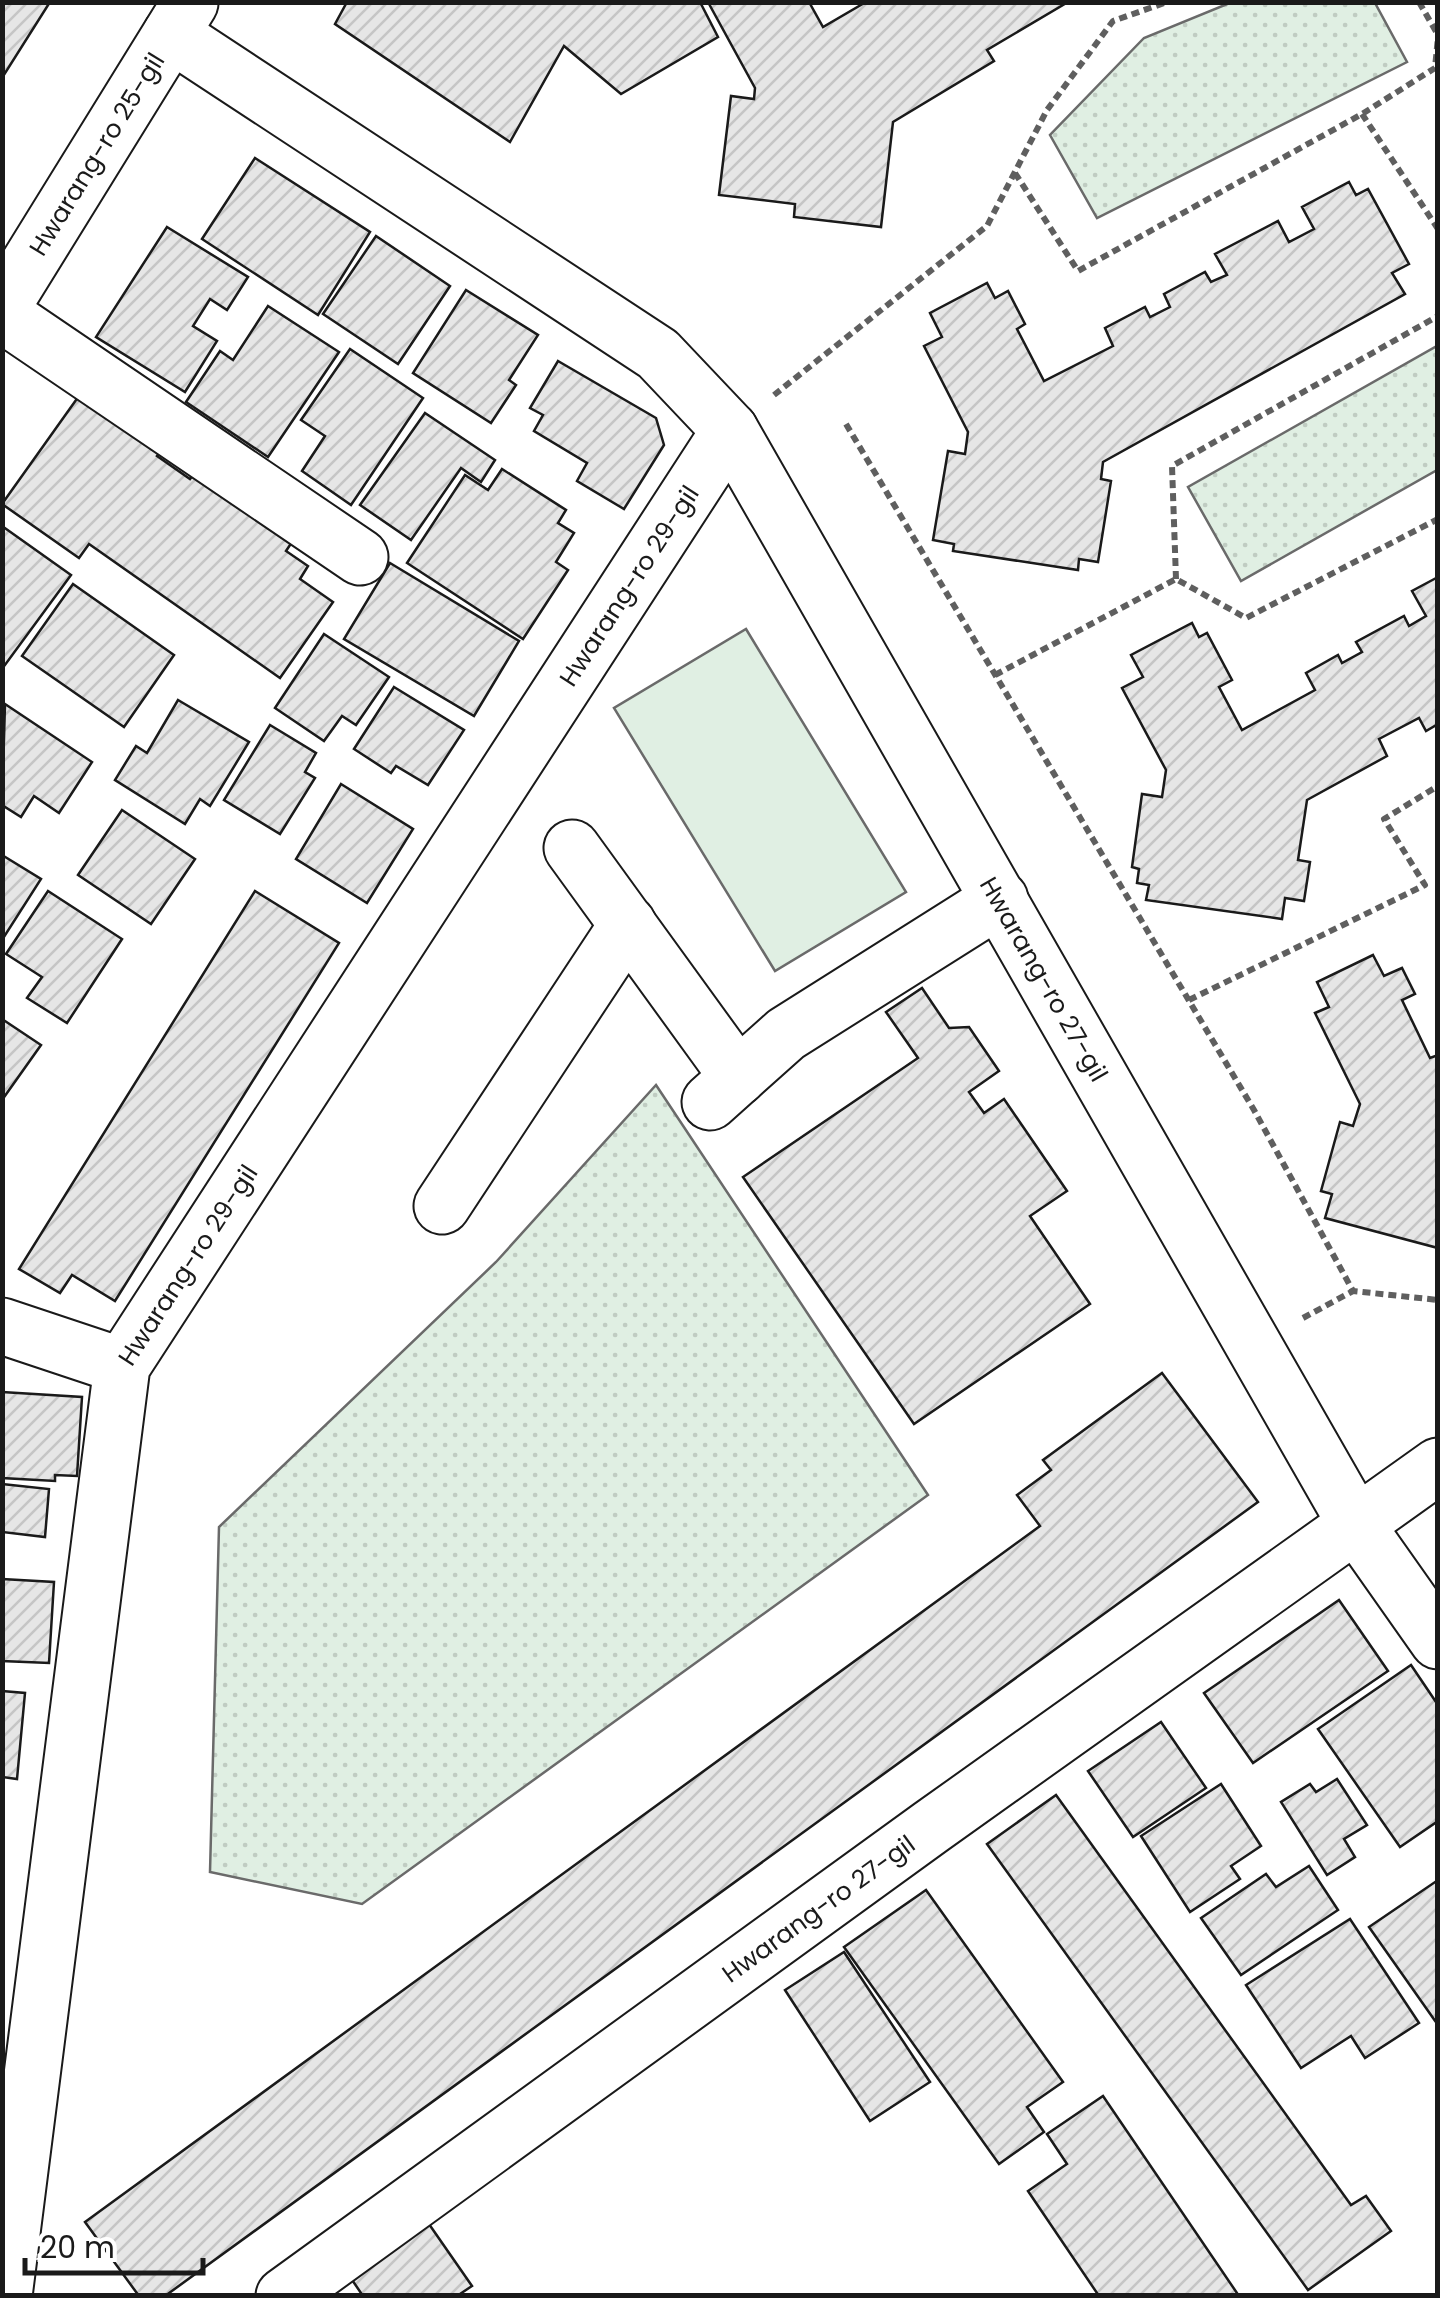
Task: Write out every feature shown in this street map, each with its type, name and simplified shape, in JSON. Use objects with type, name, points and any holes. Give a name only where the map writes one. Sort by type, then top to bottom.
[{"type":"street","name":"Hwarang-ro 25-gil","points":[[2,310],[181,18]]},
{"type":"street","name":"Hwarang-ro 27-gil","points":[[181,18],[658,354],[730,430],[1357,1526]]},
{"type":"street","points":[[2,310],[360,557]]},
{"type":"street","name":"Hwarang-ro 29-gil","points":[[4,2296],[122,1366],[730,430]]},
{"type":"street","points":[[572,848],[628,924],[724,1090],[786,1034],[1000,899]]},
{"type":"street","points":[[442,1206],[628,924]]},
{"type":"street","points":[[2,1326],[122,1366]]},
{"type":"street","name":"Hwarang-ro 27-gil","points":[[284,2296],[931,1826],[1438,1466]]},
{"type":"street","points":[[1357,1526],[1438,1641]]},
{"type":"path","points":[[730,430],[987,226],[1048,110],[1114,21],[1167,2]]},
{"type":"path","points":[[1015,172],[1078,271],[1362,114],[1435,68],[1438,36],[1418,2]]},
{"type":"path","points":[[1362,114],[1438,229]]},
{"type":"path","points":[[1176,579],[1172,466],[1438,316]]},
{"type":"path","points":[[846,424],[1254,1110],[1353,1291],[1438,1300]]},
{"type":"path","points":[[1176,579],[1246,618],[1438,519]]},
{"type":"path","points":[[995,675],[1176,579]]},
{"type":"path","points":[[1189,1000],[1425,885],[1384,819],[1438,786]]},
{"type":"green space","points":[[1232,2],[1375,3],[1407,62],[1097,218],[1050,135],[1144,38]]},
{"type":"green space","points":[[1437,346],[1437,470],[1241,581],[1188,487]]},
{"type":"green space","points":[[746,629],[906,892],[775,971],[614,708]]},
{"type":"green space","points":[[656,1085],[928,1495],[362,1904],[210,1872],[219,1527],[496,1262]]},
{"type":"building","points":[[2,2],[50,2],[2,78]]},
{"type":"building","points":[[347,2],[700,2],[718,37],[621,94],[564,46],[510,142],[335,24]]},
{"type":"building","points":[[708,2],[809,2],[823,27],[866,2],[1068,2],[987,50],[994,61],[893,122],[881,227],[794,217],[795,204],[719,195],[731,96],[754,99],[755,88]]},
{"type":"building","points":[[255,158],[370,232],[318,315],[202,239]]},
{"type":"building","points":[[1349,182],[1356,195],[1368,189],[1409,264],[1392,273],[1405,294],[1103,462],[1101,479],[1111,481],[1098,562],[1079,559],[1078,570],[953,551],[954,544],[933,540],[948,451],[965,454],[968,432],[924,346],[942,337],[930,313],[987,283],[995,298],[1008,291],[1025,324],[1017,329],[1044,381],[1113,346],[1105,328],[1145,307],[1150,317],[1170,307],[1164,294],[1205,272],[1211,282],[1227,275],[1215,254],[1278,221],[1289,242],[1314,229],[1302,207]]},
{"type":"building","points":[[167,227],[248,277],[227,310],[210,299],[193,326],[217,341],[185,392],[96,337]]},
{"type":"building","points":[[376,236],[450,286],[398,364],[323,314]]},
{"type":"building","points":[[466,290],[538,335],[509,380],[516,385],[491,423],[413,373]]},
{"type":"building","points":[[268,306],[339,352],[268,457],[186,402],[220,351],[233,360]]},
{"type":"building","points":[[350,349],[423,398],[351,505],[302,471],[325,436],[301,420]]},
{"type":"building","points":[[558,361],[656,418],[664,445],[624,509],[577,481],[587,463],[534,431],[543,415],[530,408]]},
{"type":"building","points":[[86,386],[167,443],[157,456],[190,479],[195,473],[292,542],[286,551],[308,566],[300,579],[333,602],[280,678],[89,544],[79,558],[2,504]]},
{"type":"building","points":[[425,413],[495,460],[481,482],[461,468],[411,540],[360,505]]},
{"type":"building","points":[[502,469],[566,510],[558,523],[574,533],[556,562],[568,570],[523,639],[407,563],[465,475],[488,490]]},
{"type":"building","points":[[2,526],[71,575],[2,669]]},
{"type":"building","points":[[390,563],[519,641],[474,716],[344,639]]},
{"type":"building","points":[[1438,577],[1438,724],[1426,731],[1419,718],[1379,739],[1387,756],[1307,800],[1298,860],[1310,862],[1304,901],[1285,898],[1282,919],[1146,900],[1149,885],[1137,883],[1139,869],[1132,867],[1142,794],[1162,797],[1166,770],[1122,688],[1143,677],[1131,655],[1192,623],[1199,637],[1207,633],[1232,680],[1219,687],[1242,730],[1315,690],[1306,673],[1338,655],[1342,663],[1362,652],[1356,642],[1404,616],[1409,626],[1426,616],[1412,591]]},
{"type":"building","points":[[73,584],[174,655],[124,727],[22,656]]},
{"type":"building","points":[[324,634],[389,677],[356,725],[342,716],[324,741],[275,708]]},
{"type":"building","points":[[394,687],[464,730],[428,785],[396,766],[391,773],[354,749]]},
{"type":"building","points":[[178,700],[249,742],[210,806],[200,799],[185,824],[115,780],[136,746],[147,753]]},
{"type":"building","points":[[5,704],[92,762],[59,813],[34,796],[21,817],[2,805]]},
{"type":"building","points":[[270,725],[316,753],[305,772],[315,778],[280,834],[224,800]]},
{"type":"building","points":[[341,784],[413,829],[367,903],[296,859]]},
{"type":"building","points":[[122,810],[195,859],[151,924],[78,875]]},
{"type":"building","points":[[2,855],[41,879],[2,940]]},
{"type":"building","points":[[48,891],[122,939],[67,1023],[27,998],[42,977],[6,954]]},
{"type":"building","points":[[255,891],[339,943],[115,1301],[72,1275],[60,1293],[19,1269]]},
{"type":"building","points":[[1373,955],[1384,976],[1402,968],[1415,994],[1402,1000],[1430,1058],[1438,1055],[1438,1248],[1325,1218],[1332,1194],[1321,1191],[1340,1122],[1353,1126],[1360,1104],[1315,1013],[1329,1007],[1317,982]]},
{"type":"building","points":[[922,988],[949,1028],[969,1027],[999,1071],[969,1092],[984,1113],[1004,1099],[1067,1191],[1030,1216],[1090,1304],[914,1424],[743,1177],[918,1058],[886,1012]]},
{"type":"building","points":[[2,1019],[41,1045],[2,1100]]},
{"type":"building","points":[[1162,1373],[1258,1502],[165,2296],[139,2296],[85,2222],[1040,1526],[1017,1495],[1051,1470],[1043,1460]]},
{"type":"building","points":[[2,1392],[82,1397],[77,1476],[55,1475],[55,1481],[2,1478]]},
{"type":"building","points":[[2,1484],[49,1489],[45,1537],[2,1532]]},
{"type":"building","points":[[2,1579],[54,1582],[49,1663],[2,1661]]},
{"type":"building","points":[[1339,1600],[1388,1671],[1253,1763],[1204,1693]]},
{"type":"building","points":[[1411,1665],[1438,1705],[1438,1821],[1400,1847],[1318,1729]]},
{"type":"building","points":[[2,1691],[25,1693],[17,1779],[2,1777]]},
{"type":"building","points":[[1161,1722],[1206,1788],[1133,1837],[1088,1771]]},
{"type":"building","points":[[1337,1779],[1367,1825],[1344,1839],[1355,1857],[1327,1875],[1281,1802],[1310,1784],[1316,1792]]},
{"type":"building","points":[[1221,1784],[1261,1846],[1231,1866],[1240,1879],[1190,1912],[1141,1836]]},
{"type":"building","points":[[1056,1795],[1351,2205],[1366,2196],[1391,2231],[1308,2290],[987,1844]]},
{"type":"building","points":[[1309,1866],[1338,1910],[1241,1975],[1201,1918],[1266,1874],[1276,1887]]},
{"type":"building","points":[[1438,1880],[1438,2025],[1369,1927]]},
{"type":"building","points":[[926,1890],[1063,2082],[1027,2107],[1044,2132],[999,2164],[844,1947]]},
{"type":"building","points":[[1350,1919],[1419,2023],[1365,2058],[1351,2036],[1301,2068],[1246,1985]]},
{"type":"building","points":[[844,1952],[930,2082],[870,2121],[785,1990]]},
{"type":"building","points":[[1103,2096],[1239,2296],[1099,2296],[1028,2191],[1067,2164],[1047,2134]]},
{"type":"building","points":[[422,2214],[472,2286],[457,2296],[363,2296],[344,2268]]}]
